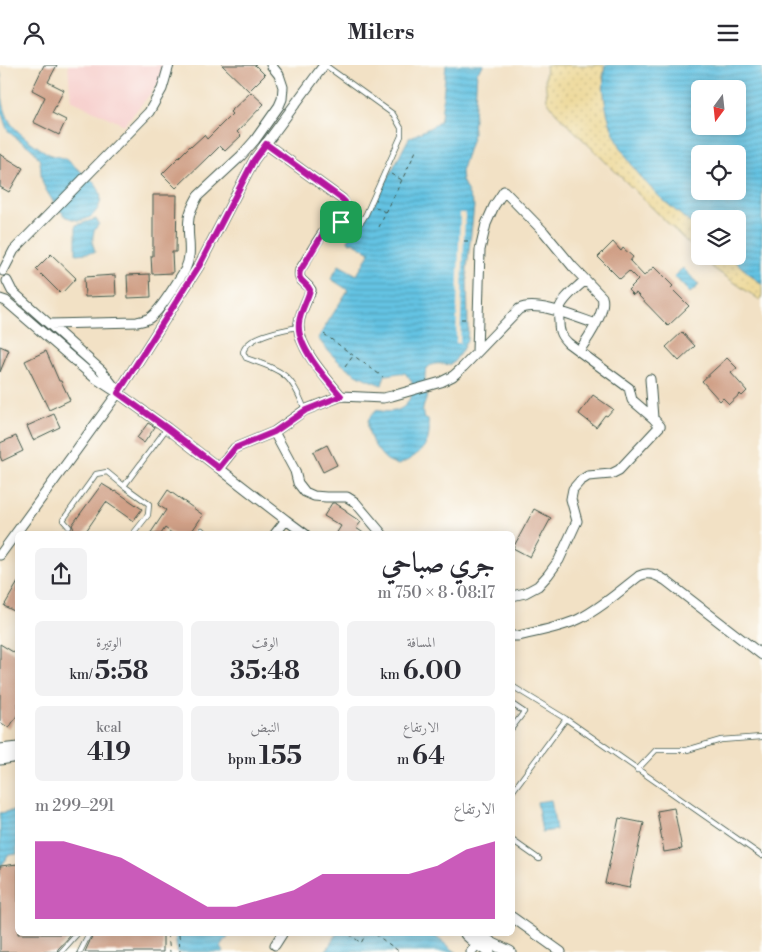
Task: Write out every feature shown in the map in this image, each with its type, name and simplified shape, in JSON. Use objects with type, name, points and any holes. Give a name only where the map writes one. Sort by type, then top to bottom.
[{"type":"street","points":[[118,393],[101,370],[12,291],[2,270],[14,251],[149,112],[162,89],[169,65]]},
{"type":"street","points":[[50,324],[137,322],[152,317],[158,310],[189,262],[189,218],[193,204],[198,196],[241,156],[280,106],[284,93],[283,87],[279,75],[271,65]]},
{"type":"street","points":[[23,531],[118,393],[199,266],[254,160],[324,65]]},
{"type":"street","points":[[266,144],[345,202],[346,206],[341,222],[338,226],[324,232],[299,275],[300,279],[310,290],[299,320],[298,327],[302,343],[307,353],[341,396]]},
{"type":"street","points":[[477,352],[480,250],[486,224],[494,206],[504,191],[544,232],[603,299],[604,302],[596,324],[579,351]]},
{"type":"street","points":[[515,595],[525,593],[538,585],[559,560],[577,521],[571,499],[573,489],[588,476],[611,474],[619,470],[660,426],[632,400],[629,388],[561,336],[559,311],[564,301],[585,280]]},
{"type":"street","points":[[7,281],[0,297],[94,378],[167,428],[301,531]]},
{"type":"street","points":[[219,468],[235,448],[274,432],[306,410],[341,396],[392,396],[441,382],[454,375],[523,307],[531,306],[559,311],[596,324]]},
{"type":"street","points":[[650,379],[653,418]]},
{"type":"street","points":[[274,432],[295,471],[298,483],[305,492],[314,496],[347,497],[355,502],[379,531]]},
{"type":"street","points":[[278,531],[286,520]]},
{"type":"street","points":[[0,555],[14,544]]},
{"type":"street","points":[[515,636],[556,627],[578,619],[597,609],[645,573],[653,574],[664,580],[762,655]]},
{"type":"street","points":[[0,750],[15,748]]},
{"type":"street","points":[[0,759],[15,756]]},
{"type":"street","points":[[515,919],[561,952]]},
{"type":"street","points":[[274,945],[281,936]]},
{"type":"street","points":[[477,942],[489,952]]},
{"type":"street","points":[[477,942],[491,943],[510,952]]},
{"type":"lane","points":[[324,65],[393,114],[401,128],[401,136],[359,226],[355,228],[341,222]]},
{"type":"lane","points":[[298,327],[270,333],[258,338],[246,346],[243,353],[246,358],[278,370],[288,378],[296,387],[306,410]]},
{"type":"lane","points":[[124,486],[167,428]]},
{"type":"lane","points":[[69,527],[63,520],[96,474],[107,472],[149,504],[148,515],[135,531]]},
{"type":"lane","points":[[515,688],[566,719],[762,856]]},
{"type":"lane","points":[[515,706],[524,712],[515,724]]},
{"type":"lane","points":[[515,788],[566,719]]},
{"type":"lane","points":[[638,770],[656,750],[687,749],[720,740],[762,737]]},
{"type":"lane","points":[[515,842],[538,859]]},
{"type":"lane","points":[[61,952],[74,936]]},
{"type":"lane","points":[[80,952],[88,936]]},
{"type":"path","points":[[378,227],[416,151]]},
{"type":"path","points":[[390,174],[402,180]]},
{"type":"path","points":[[373,206],[386,213]]},
{"type":"path","points":[[464,241],[470,241]]},
{"type":"path","points":[[461,319],[468,319]]},
{"type":"path","points":[[324,334],[383,377]]},
{"type":"path","points":[[345,367],[354,355]]},
{"type":"path","points":[[168,936],[170,952]]},
{"type":"path","points":[[179,936],[180,952]]},
{"type":"path","points":[[352,936],[361,943],[365,936]]},
{"type":"path","points":[[378,936],[400,952]]},
{"type":"shaded area","points":[[68,65],[166,65],[160,81],[124,125],[71,100]]},
{"type":"sand","points":[[546,65],[605,65],[603,76],[605,101],[611,127],[649,186],[691,223],[691,246],[556,113],[547,100]]},
{"type":"sand","points":[[710,265],[739,265],[762,285],[762,297],[760,300]]},
{"type":"water","points":[[446,65],[484,65],[477,72],[473,133],[461,172],[462,180],[474,206],[467,269],[467,340],[453,363],[450,365],[433,365],[427,369],[425,379],[427,395],[423,412],[424,418],[428,420],[428,438],[419,453],[398,465],[387,460],[380,453],[371,438],[368,420],[377,410],[388,412],[402,408],[409,400],[412,382],[405,373],[385,375],[382,385],[362,377],[339,361],[318,338],[348,290],[331,279],[339,265],[357,275],[370,252],[353,242],[350,243],[348,240],[358,230],[373,206],[409,138],[440,121]]},
{"type":"water","points":[[605,65],[762,65],[762,285],[739,265],[746,265],[746,210],[691,210],[691,223],[648,185],[628,159],[619,145],[613,130],[605,99]]},
{"type":"water","points":[[0,71],[4,107],[13,126],[24,137],[45,152],[69,162],[96,185],[101,200],[99,206],[90,217],[78,220],[67,217],[60,211],[45,189],[38,157],[32,149],[9,132],[0,111]]},
{"type":"water","points":[[96,219],[99,224],[93,237],[95,252],[76,254],[76,225]]},
{"type":"water","points":[[683,268],[699,285],[690,293],[674,276]]},
{"type":"water","points":[[551,800],[556,830],[542,832],[537,802]]},
{"type":"water","points":[[15,810],[15,854],[9,855],[0,868],[0,813]]},
{"type":"water","points":[[175,936],[229,936],[221,947],[224,952],[177,952]]},
{"type":"water","points":[[336,936],[435,936],[456,952],[325,952]]},
{"type":"pier","points":[[460,213],[465,213],[460,343],[456,343]]},
{"type":"building","points":[[44,65],[57,65],[48,82],[64,90],[52,113],[66,120],[59,135],[33,122],[45,97],[32,90]]},
{"type":"building","points":[[222,65],[255,65],[265,75],[249,91]]},
{"type":"building","points":[[251,92],[264,104],[237,132],[241,136],[225,151],[220,146],[176,188],[162,174],[191,145],[204,135],[207,139],[232,114],[230,112]]},
{"type":"building","points":[[0,154],[23,168],[9,192],[0,187]]},
{"type":"building","points":[[153,195],[177,195],[176,252],[172,252],[173,273],[152,274]]},
{"type":"building","points":[[613,242],[621,251],[623,248],[633,257],[630,261],[644,276],[654,267],[689,306],[668,326],[636,293],[633,295],[628,290],[638,280],[629,271],[620,279],[598,257]]},
{"type":"building","points":[[51,254],[76,278],[61,294],[36,269]]},
{"type":"building","points":[[150,274],[151,297],[128,298],[127,275]]},
{"type":"building","points":[[115,275],[116,296],[85,297],[84,277]]},
{"type":"building","points":[[682,332],[695,346],[679,361],[666,347]]},
{"type":"building","points":[[0,346],[9,350],[0,372]]},
{"type":"building","points":[[46,351],[59,381],[61,381],[70,400],[49,410],[25,361]]},
{"type":"building","points":[[727,358],[737,368],[731,373],[747,391],[742,396],[740,394],[729,404],[723,398],[720,401],[702,381]]},
{"type":"building","points":[[593,395],[613,409],[607,416],[605,415],[596,427],[579,414]]},
{"type":"building","points":[[54,414],[60,427],[33,440],[27,426]]},
{"type":"building","points":[[148,423],[155,427],[144,443],[137,438]]},
{"type":"building","points":[[16,436],[23,451],[2,461],[0,443]]},
{"type":"building","points":[[327,445],[337,465],[323,472],[313,452]]},
{"type":"building","points":[[102,484],[142,509],[133,521],[106,502],[86,531],[73,531],[72,525]]},
{"type":"building","points":[[168,490],[203,515],[192,531],[169,531],[165,528],[163,531],[152,531],[166,510],[158,505]]},
{"type":"building","points":[[332,503],[335,503],[361,522],[356,528],[360,531],[338,531],[341,526],[324,516]]},
{"type":"building","points":[[534,509],[551,518],[530,557],[515,549],[515,544]]},
{"type":"building","points":[[15,587],[15,612],[4,606]]},
{"type":"building","points":[[0,644],[15,653],[15,719],[9,728],[0,722]]},
{"type":"building","points":[[674,808],[682,849],[664,852],[657,811]]},
{"type":"building","points":[[619,818],[644,823],[629,888],[605,883]]},
{"type":"building","points":[[15,864],[15,936],[70,936],[57,952],[0,952],[0,866]]},
{"type":"building","points":[[92,936],[163,936],[163,952],[85,952]]},
{"type":"route","points":[[266,144],[345,202],[346,206],[341,222],[338,226],[324,232],[300,271],[300,279],[310,290],[298,327],[307,353],[341,396],[306,410],[296,415],[274,432],[235,448],[219,468],[118,393],[199,266],[254,160],[266,144]]}]
